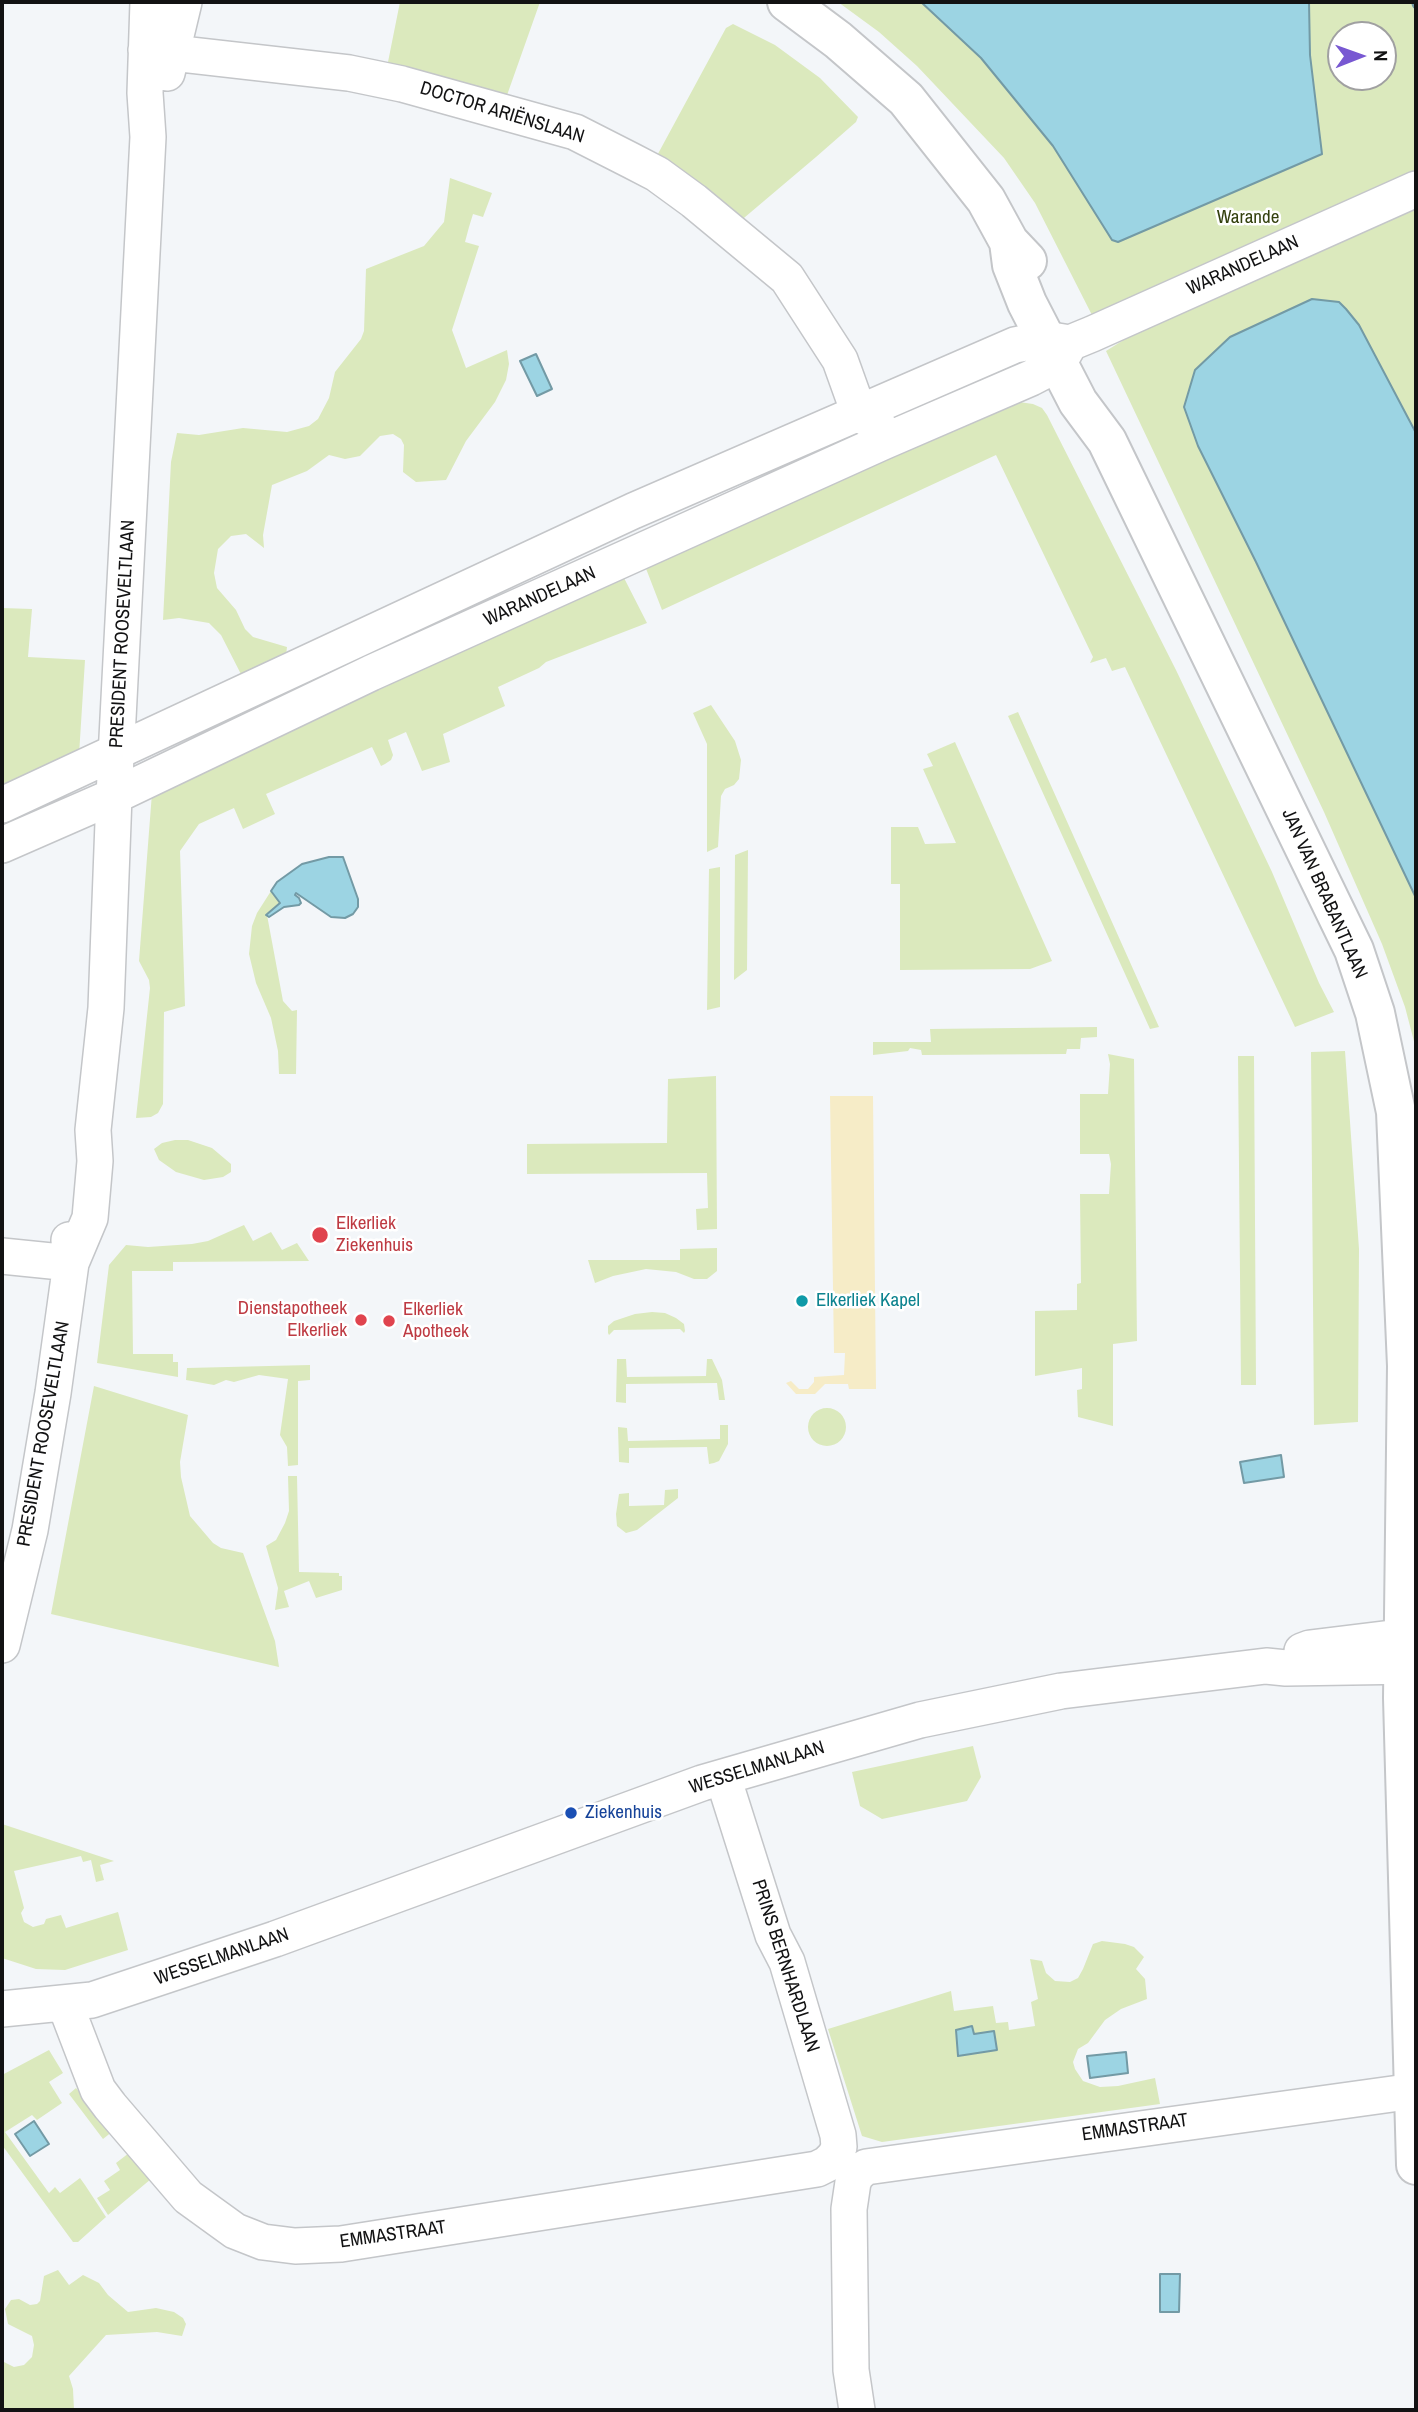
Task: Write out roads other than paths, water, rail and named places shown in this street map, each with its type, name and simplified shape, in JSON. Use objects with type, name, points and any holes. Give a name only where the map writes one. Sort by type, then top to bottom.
[{"type":"main road","name":"JAN VAN BRABANTLAAN","points":[[787,2],[838,40],[906,99],[986,200],[1009,242],[1012,265],[1027,303],[1058,348],[1078,402],[1107,441],[1354,950],[1375,1013],[1396,1112],[1407,1366],[1416,2165]]},
{"type":"street","name":"PRESIDENT ROOSEVELTLAAN","points":[[148,2],[159,51]]},
{"type":"street","name":"PRESIDENT ROOSEVELTLAAN","points":[[2,1645],[16,1529],[53,1392],[71,1263],[90,1218],[95,1161],[93,1130],[106,1008],[114,796],[148,137],[145,93],[159,51],[184,2]]},
{"type":"street","name":"DOCTOR ARIËNSLAAN","points":[[159,51],[349,73],[402,83],[575,132],[632,161],[657,174],[694,201],[787,278],[840,360],[859,413]]},
{"type":"street","name":"WARANDELAAN","points":[[2,845],[114,796],[371,673],[1031,378],[1058,348],[1416,189]]},
{"type":"street","name":"WARANDELAAN","points":[[2,805],[633,510],[1015,345],[1058,348]]},
{"type":"street","points":[[859,413],[894,437]]},
{"type":"street","points":[[2,1256],[71,1263]]},
{"type":"street","name":"WESSELMANLAAN","points":[[9,2002],[65,2004],[92,2000],[275,1939],[723,1777],[920,1720],[1061,1691],[1266,1666],[1286,1668],[1410,1651]]},
{"type":"street","name":"PRINS BERNHARDLAAN","points":[[723,1777],[773,1935],[786,1962],[838,2135],[839,2147],[853,2182],[849,2209],[851,2370],[857,2410]]},
{"type":"street","name":"EMMASTRAAT","points":[[65,2004],[97,2090],[188,2197],[235,2231],[263,2242],[295,2246],[341,2244],[817,2169],[827,2164],[866,2167],[1414,2091]]},
{"type":"water","points":[[921,2],[1309,2],[1310,55],[1322,154],[1118,242],[1112,240],[1053,146],[981,58]]},
{"type":"water","points":[[1312,299],[1339,302],[1359,325],[1416,433],[1416,898],[1198,446],[1184,407],[1195,370],[1230,337]]},
{"type":"water","points":[[536,354],[552,389],[537,396],[520,361]]},
{"type":"water","points":[[329,857],[343,857],[358,899],[358,907],[353,914],[345,918],[331,917],[296,893],[301,903],[299,905],[284,907],[269,917],[266,915],[280,903],[271,891],[277,882],[302,864]]},
{"type":"water","points":[[1281,1455],[1284,1477],[1244,1483],[1240,1462]]},
{"type":"water","points":[[972,2026],[974,2034],[994,2031],[997,2050],[958,2056],[956,2030]]},
{"type":"water","points":[[1126,2052],[1128,2073],[1090,2078],[1087,2056]]},
{"type":"water","points":[[34,2121],[49,2144],[30,2156],[15,2134]]},
{"type":"water","points":[[1160,2274],[1180,2274],[1179,2312],[1160,2312]]},
{"type":"place","name":"Elkerliek Ziekenhuis","points":[[320,1235]]},
{"type":"place","name":"Elkerliek Kapel","points":[[802,1301]]},
{"type":"place","name":"Dienstapotheek Elkerliek","points":[[361,1320]]},
{"type":"place","name":"Elkerliek Apotheek","points":[[389,1321]]},
{"type":"place","name":"Ziekenhuis","points":[[571,1813]]},
{"type":"park label","name":"Warande","points":[[1248,218]]}]
